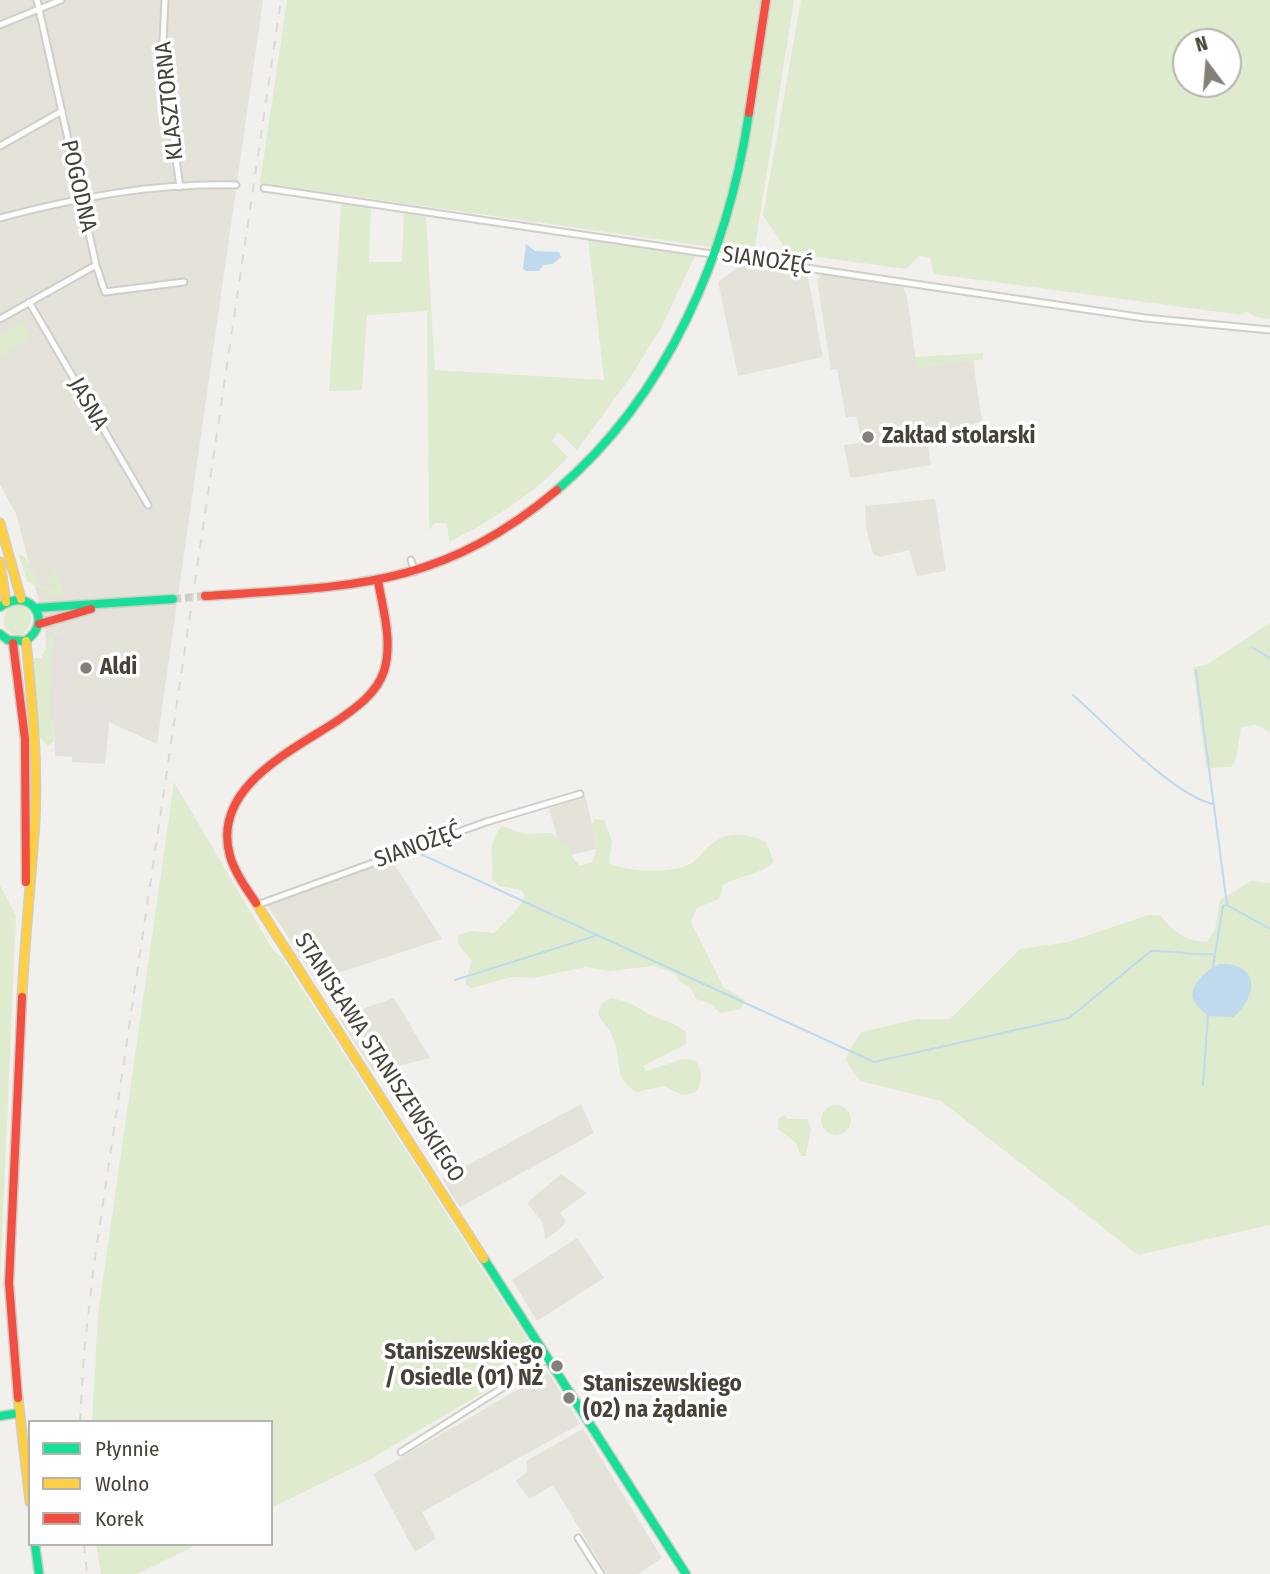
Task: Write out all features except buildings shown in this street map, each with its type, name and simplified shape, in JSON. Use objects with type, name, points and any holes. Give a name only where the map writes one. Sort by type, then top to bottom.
[{"type":"main road","points":[[205,596],[378,581],[415,572],[496,539],[546,502],[576,474],[665,359],[716,253],[740,159],[766,0]]},
{"type":"main road","points":[[0,523],[21,599],[35,608],[173,599]]},
{"type":"main road","points":[[0,562],[3,605],[21,599]]},
{"type":"main road","name":"STANISŁAWA STANISZEWSKIEGO","points":[[378,581],[387,660],[379,683],[352,710],[247,784],[229,814],[226,833],[229,854],[257,905],[686,1574]]},
{"type":"main road","points":[[39,624],[79,612],[125,603]]},
{"type":"main road","points":[[0,634],[13,643],[26,641],[35,634],[39,624],[35,608]]},
{"type":"main road","points":[[26,641],[35,734],[36,789],[33,864],[27,895]]},
{"type":"main road","points":[[13,643],[25,739],[27,895],[9,1263],[11,1335],[28,1486]]},
{"type":"main road","points":[[0,1416],[19,1413]]},
{"type":"main road","points":[[35,1546],[39,1574]]},
{"type":"street","points":[[0,25],[38,3],[61,0]]},
{"type":"street","name":"KLASZTORNA","points":[[0,218],[81,197],[180,187],[162,61],[165,0]]},
{"type":"street","name":"POGODNA","points":[[38,3],[96,265],[105,292],[184,282]]},
{"type":"street","points":[[0,146],[61,111]]},
{"type":"street","points":[[180,187],[236,186]]},
{"type":"street","name":"SIANOŻĘĆ","points":[[264,188],[1145,318],[1270,330]]},
{"type":"street","points":[[0,319],[96,265]]},
{"type":"street","name":"JASNA","points":[[29,302],[148,505]]},
{"type":"street","points":[[411,560],[415,572]]},
{"type":"street","name":"SIANOŻĘĆ","points":[[257,905],[486,822],[580,794]]},
{"type":"street","points":[[401,1452],[548,1359]]},
{"type":"street","points":[[578,1538],[601,1574]]},
{"type":"shaded area","points":[[0,0],[263,0],[157,744],[109,722],[49,718],[45,625],[16,514],[0,485]]},
{"type":"shaded area","points":[[744,263],[807,272],[823,357],[738,376],[718,282]]},
{"type":"shaded area","points":[[824,273],[896,283],[903,287],[907,296],[917,368],[973,360],[982,421],[927,438],[931,465],[850,478],[844,445],[861,443],[857,417],[846,417],[837,369],[831,370],[817,280]]},
{"type":"shaded area","points":[[935,499],[946,571],[917,576],[909,550],[881,557],[873,554],[866,527],[865,506]]},
{"type":"shaded area","points":[[53,635],[72,639],[69,687],[63,687],[62,706],[66,706],[67,701],[111,704],[105,764],[72,762],[72,757],[55,756],[54,719],[49,719]]},
{"type":"shaded area","points":[[585,795],[598,848],[563,857],[549,809]]},
{"type":"shaded area","points":[[391,859],[442,939],[316,980],[266,903]]},
{"type":"shaded area","points":[[394,998],[430,1058],[374,1072],[338,1017]]},
{"type":"shaded area","points":[[581,1104],[594,1133],[460,1207],[442,1179]]},
{"type":"shaded area","points":[[561,1174],[587,1193],[560,1213],[566,1221],[545,1240],[543,1223],[527,1203]]},
{"type":"shaded area","points":[[577,1238],[604,1278],[537,1321],[512,1280]]},
{"type":"shaded area","points":[[548,1372],[580,1424],[422,1512],[436,1538],[415,1552],[373,1474]]},
{"type":"shaded area","points":[[583,1429],[662,1558],[638,1574],[607,1574],[553,1485],[529,1499],[516,1481],[527,1472],[526,1461]]},
{"type":"green space","points":[[287,0],[794,0],[754,253],[260,183]]},
{"type":"green space","points":[[801,0],[1270,0],[1270,319],[1256,317],[1247,311],[1242,315],[934,274],[930,258],[919,256],[906,269],[788,253],[763,215]]},
{"type":"green space","points":[[341,204],[371,206],[369,262],[402,262],[404,212],[426,217],[435,370],[604,380],[588,239],[695,256],[662,326],[630,378],[577,450],[558,432],[552,441],[568,457],[542,483],[512,505],[449,542],[447,523],[435,523],[429,530],[427,311],[367,315],[362,390],[329,391]]},
{"type":"green space","points":[[22,322],[31,338],[0,357],[0,335]]},
{"type":"green space","points":[[983,353],[983,359],[917,368],[915,357]]},
{"type":"green space","points":[[19,555],[24,556],[41,585],[55,588],[46,577],[55,570],[64,594],[49,595],[27,581]]},
{"type":"green space","points":[[11,603],[27,608],[30,613],[31,624],[22,637],[10,632],[4,624],[5,614]]},
{"type":"green space","points":[[1270,623],[1270,732],[1256,725],[1241,727],[1236,759],[1231,767],[1206,768],[1193,667],[1206,665]]},
{"type":"green space","points":[[56,629],[60,629],[58,635],[54,635],[49,719],[54,719],[54,742],[48,746],[40,738],[31,658],[41,658]]},
{"type":"green space","points":[[174,782],[273,950],[283,959],[540,1359],[369,1460],[273,1507],[273,1420],[92,1420],[98,1314]]},
{"type":"green space","points":[[595,819],[604,820],[612,841],[609,863],[638,870],[672,869],[690,864],[713,843],[727,836],[749,836],[766,842],[774,862],[763,870],[723,885],[719,899],[697,908],[691,922],[724,988],[745,1000],[741,1009],[720,1013],[711,1004],[696,999],[691,989],[678,980],[676,974],[654,966],[609,971],[586,967],[533,978],[512,977],[471,988],[465,983],[472,961],[459,945],[457,935],[472,931],[494,933],[519,907],[525,896],[521,890],[499,886],[492,880],[492,845],[502,826],[524,834],[552,833],[562,844],[570,845],[573,858],[580,866],[592,862],[596,851],[591,825]]},
{"type":"green space","points":[[1251,881],[1270,883],[1270,1225],[1138,1255],[941,1101],[860,1081],[845,1059],[861,1032],[917,1019],[950,1019],[1020,949],[1068,942],[1148,915],[1160,915],[1180,934],[1207,942],[1215,930],[1220,900]]},
{"type":"green space","points":[[0,885],[16,916],[0,1281]]},
{"type":"green space","points":[[610,998],[628,1002],[686,1032],[686,1044],[643,1066],[646,1071],[683,1059],[695,1060],[701,1076],[695,1093],[682,1095],[663,1086],[637,1092],[624,1082],[613,1038],[598,1014],[601,1004]]},
{"type":"green space","points":[[836,1105],[842,1106],[850,1114],[850,1126],[842,1134],[836,1135],[830,1134],[822,1126],[821,1120],[822,1114],[830,1106]]},
{"type":"green space","points":[[784,1115],[788,1119],[807,1119],[811,1129],[806,1156],[801,1156],[796,1143],[777,1128],[779,1118]]},
{"type":"green space","points":[[96,1546],[194,1546],[137,1574],[101,1574]]},
{"type":"water","points":[[526,244],[535,251],[559,252],[561,257],[553,264],[543,265],[539,271],[526,271],[523,268]]},
{"type":"water","points":[[1219,964],[1242,968],[1251,982],[1248,1000],[1233,1017],[1208,1016],[1193,999],[1197,983]]},
{"type":"waterway","points":[[1253,648],[1270,658]]},
{"type":"waterway","points":[[1196,670],[1227,905]]},
{"type":"waterway","points":[[1073,695],[1161,774],[1198,799],[1214,804]]},
{"type":"waterway","points":[[416,852],[874,1062],[1069,1018],[1151,951],[1215,954]]},
{"type":"waterway","points":[[1213,967],[1223,906],[1227,905],[1270,929]]},
{"type":"waterway","points":[[455,980],[598,935]]},
{"type":"waterway","points":[[1203,1085],[1208,1016]]},
{"type":"tunnel","points":[[173,599],[205,596]]},
{"type":"railway","points":[[80,1420],[94,1264],[281,0]]},
{"type":"railway","points":[[84,1546],[87,1574]]},
{"type":"traffic: fast","points":[[557,490],[596,452],[631,411],[661,366],[687,319],[726,218],[749,113]]},
{"type":"traffic: fast","points":[[35,608],[173,599]]},
{"type":"traffic: fast","points":[[0,607],[11,601],[21,600],[29,603],[38,616],[34,633],[25,641],[8,640],[0,634]]},
{"type":"traffic: fast","points":[[484,1259],[686,1574]]},
{"type":"traffic: fast","points":[[0,1416],[19,1413]]},
{"type":"traffic: fast","points":[[35,1546],[39,1574]]},
{"type":"traffic: slow","points":[[0,523],[21,599]]},
{"type":"traffic: slow","points":[[0,562],[6,602]]},
{"type":"traffic: slow","points":[[22,997],[36,799],[34,731],[26,641]]},
{"type":"traffic: slow","points":[[256,903],[484,1259]]},
{"type":"traffic: slow","points":[[18,1398],[28,1485]]},
{"type":"traffic: jam","points":[[749,113],[766,0]]},
{"type":"traffic: jam","points":[[205,596],[349,584],[392,576],[432,564],[473,547],[514,523],[557,490]]},
{"type":"traffic: jam","points":[[256,903],[230,856],[227,832],[232,810],[243,791],[259,774],[351,711],[381,679],[388,649],[378,581]]},
{"type":"traffic: jam","points":[[39,624],[91,609]]},
{"type":"traffic: jam","points":[[13,643],[25,739],[26,882]]},
{"type":"traffic: jam","points":[[18,1398],[9,1283],[22,997]]},
{"type":"place","name":"Zakład stolarski","points":[[868,437]]},
{"type":"place","name":"Aldi","points":[[86,668]]},
{"type":"place","name":"Staniszewskiego / Osiedle (01) NŻ","points":[[557,1366]]},
{"type":"place","name":"Staniszewskiego (02) na żądanie","points":[[569,1398]]}]
